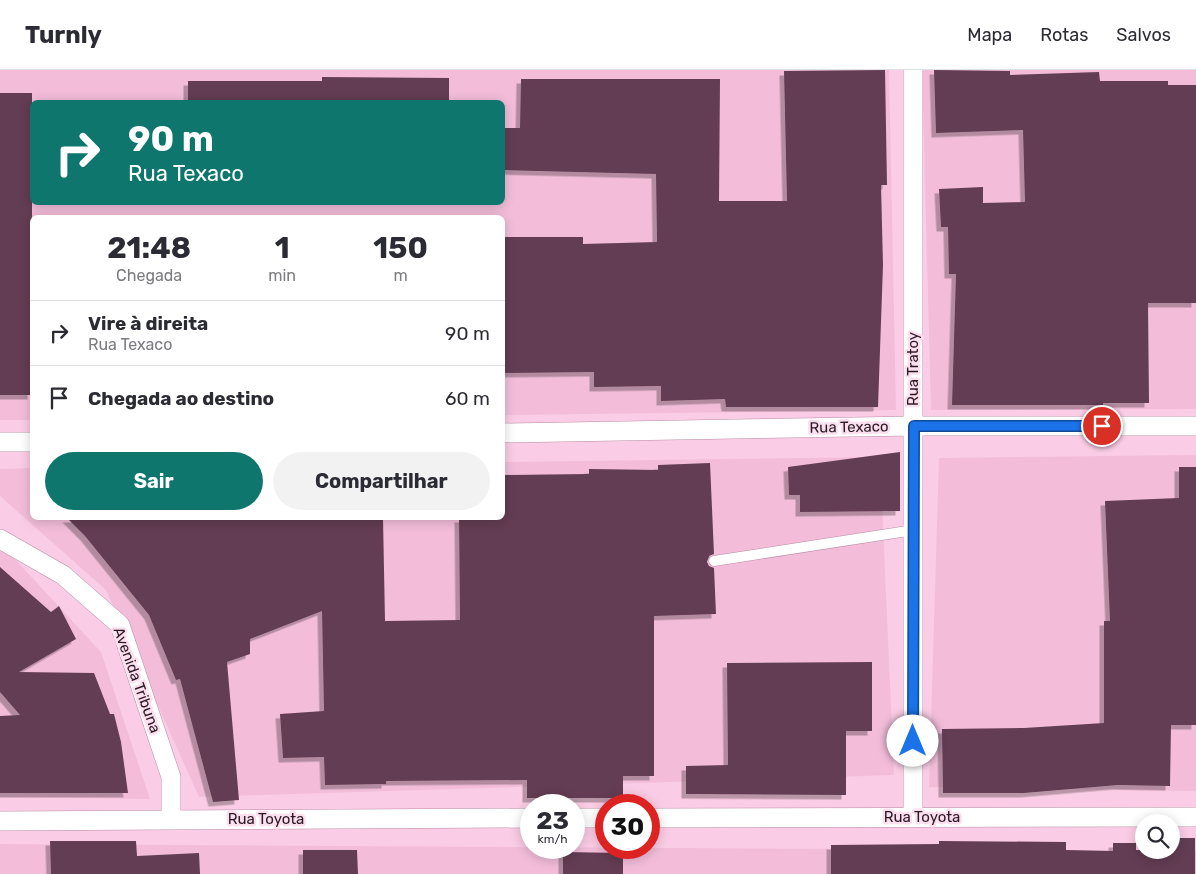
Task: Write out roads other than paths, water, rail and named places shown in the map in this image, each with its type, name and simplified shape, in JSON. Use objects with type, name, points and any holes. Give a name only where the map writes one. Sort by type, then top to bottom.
[{"type":"street","name":"Rua Tratoy","points":[[913,70],[913,817]]},
{"type":"street","name":"Rua Texaco","points":[[505,433],[914,426],[1196,426]]},
{"type":"street","points":[[0,442],[30,442]]},
{"type":"street","name":"Avenida Tribuna","points":[[0,539],[63,576],[120,625],[171,777],[171,819]]},
{"type":"street","name":"Rua Toyota","points":[[660,818],[1196,817]]},
{"type":"street","name":"Rua Toyota","points":[[0,821],[520,818]]},
{"type":"lane","points":[[714,561],[914,530]]}]
